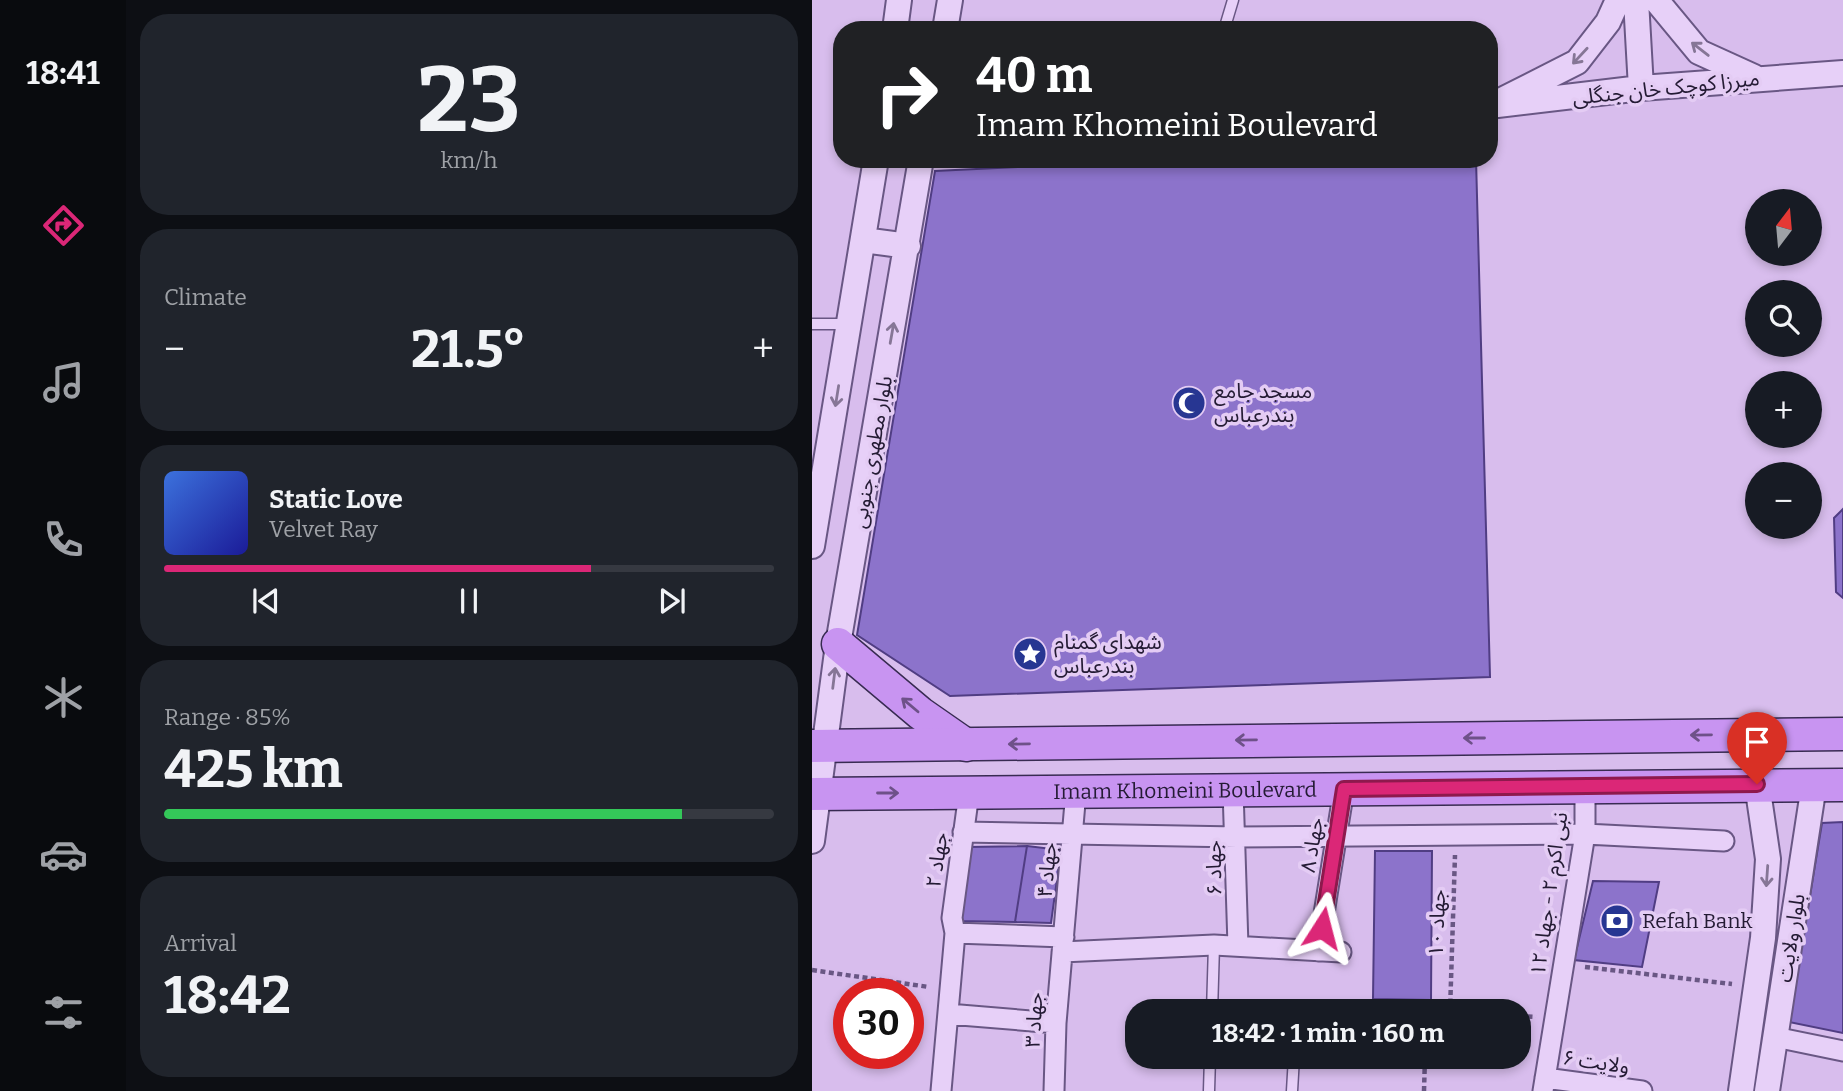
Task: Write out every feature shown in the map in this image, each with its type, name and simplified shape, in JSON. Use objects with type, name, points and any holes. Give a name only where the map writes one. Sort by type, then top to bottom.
[{"type":"main road","points":[[838,644],[920,713],[966,745]]},
{"type":"main road","points":[[819,746],[1843,734]]},
{"type":"main road","name":"Imam Khomeini Boulevard","points":[[816,794],[1828,785]]},
{"type":"street","points":[[896,21],[899,0]]},
{"type":"street","points":[[946,21],[950,0]]},
{"type":"street","points":[[1498,102],[1577,62],[1608,22],[1618,0]]},
{"type":"street","points":[[1636,0],[1641,88]]},
{"type":"street","points":[[1656,0],[1699,51],[1758,78]]},
{"type":"street","name":"میرزا کوچک خان جنگلی","points":[[1498,105],[1641,88],[1843,73]]},
{"type":"street","name":"بلوار مطهری جنوبی","points":[[812,547],[875,168]]},
{"type":"street","name":"بلوار مطهری جنوبی","points":[[816,794],[819,746],[920,168]]},
{"type":"street","points":[[863,240],[908,246]]},
{"type":"street","name":"بلوار ولایت","points":[[1741,1091],[1763,939],[1768,859],[1757,784]]},
{"type":"street","name":"بلوار ولایت","points":[[1767,1091],[1803,860],[1828,785]]},
{"type":"street","name":"نبی اکرم ۲ - جهاد ۱۲","points":[[1544,1084],[1585,834],[1585,786]]},
{"type":"street","name":"جهاد ۸","points":[[1318,951],[1344,789]]},
{"type":"street","name":"جهاد ۶","points":[[1233,790],[1237,837],[1238,946]]},
{"type":"street","name":"جهاد ۴","points":[[1063,944],[1076,791]]},
{"type":"street","name":"جهاد ۲","points":[[941,1091],[955,933],[952,918],[969,793]]},
{"type":"street","points":[[812,841],[816,794]]},
{"type":"street","points":[[1766,843],[1776,830],[1790,831],[1799,844],[1803,860]]},
{"type":"street","points":[[963,832],[1237,837],[1585,834],[1724,841]]},
{"type":"street","points":[[955,933],[1063,944],[1238,946],[1341,952]]},
{"type":"street","name":"جهاد ۳","points":[[1054,1091],[1056,1023],[1063,944]]},
{"type":"street","points":[[948,1014],[1056,1023]]},
{"type":"street","points":[[1775,1037],[1843,1051]]},
{"type":"street","name":"ولایت ۶","points":[[1544,1084],[1642,1091]]},
{"type":"lane","points":[[1227,21],[1233,0]]},
{"type":"lane","points":[[812,324],[849,324]]},
{"type":"lane","points":[[1212,999],[1214,946]]},
{"type":"lane","points":[[1209,1091],[1210,1069]]},
{"type":"lane","points":[[1292,1091],[1293,1069]]},
{"type":"path","name":"جهاد ۱۰","points":[[1451,999],[1455,835]]},
{"type":"path","points":[[1563,965],[1756,986]]},
{"type":"path","points":[[812,970],[950,990]]},
{"type":"path","points":[[1424,1091],[1425,1069]]},
{"type":"building","name":"مسجد جامع بندرعباس","points":[[997,168],[1476,168],[1490,677],[950,696],[857,635],[935,171]]},
{"type":"building","points":[[1843,509],[1843,598],[1836,592],[1834,518]]},
{"type":"building","points":[[1843,822],[1843,1033],[1789,1022],[1822,823]]},
{"type":"building","points":[[1027,846],[1015,922],[959,921],[967,847]]},
{"type":"building","points":[[1027,846],[1061,850],[1051,923],[1015,922]]},
{"type":"building","points":[[1375,851],[1432,851],[1431,999],[1373,999]]},
{"type":"building","name":"Refah Bank","points":[[1593,881],[1659,882],[1642,967],[1574,960]]},
{"type":"place","name":"مسجد جامع بندرعباس","points":[[1189,403]]},
{"type":"place","name":"شهدای گمنام بندرعباس","points":[[1030,654]]},
{"type":"place","name":"Refah Bank","points":[[1617,921]]},
{"type":"route","points":[[1322,928],[1344,789],[1757,784]]}]
